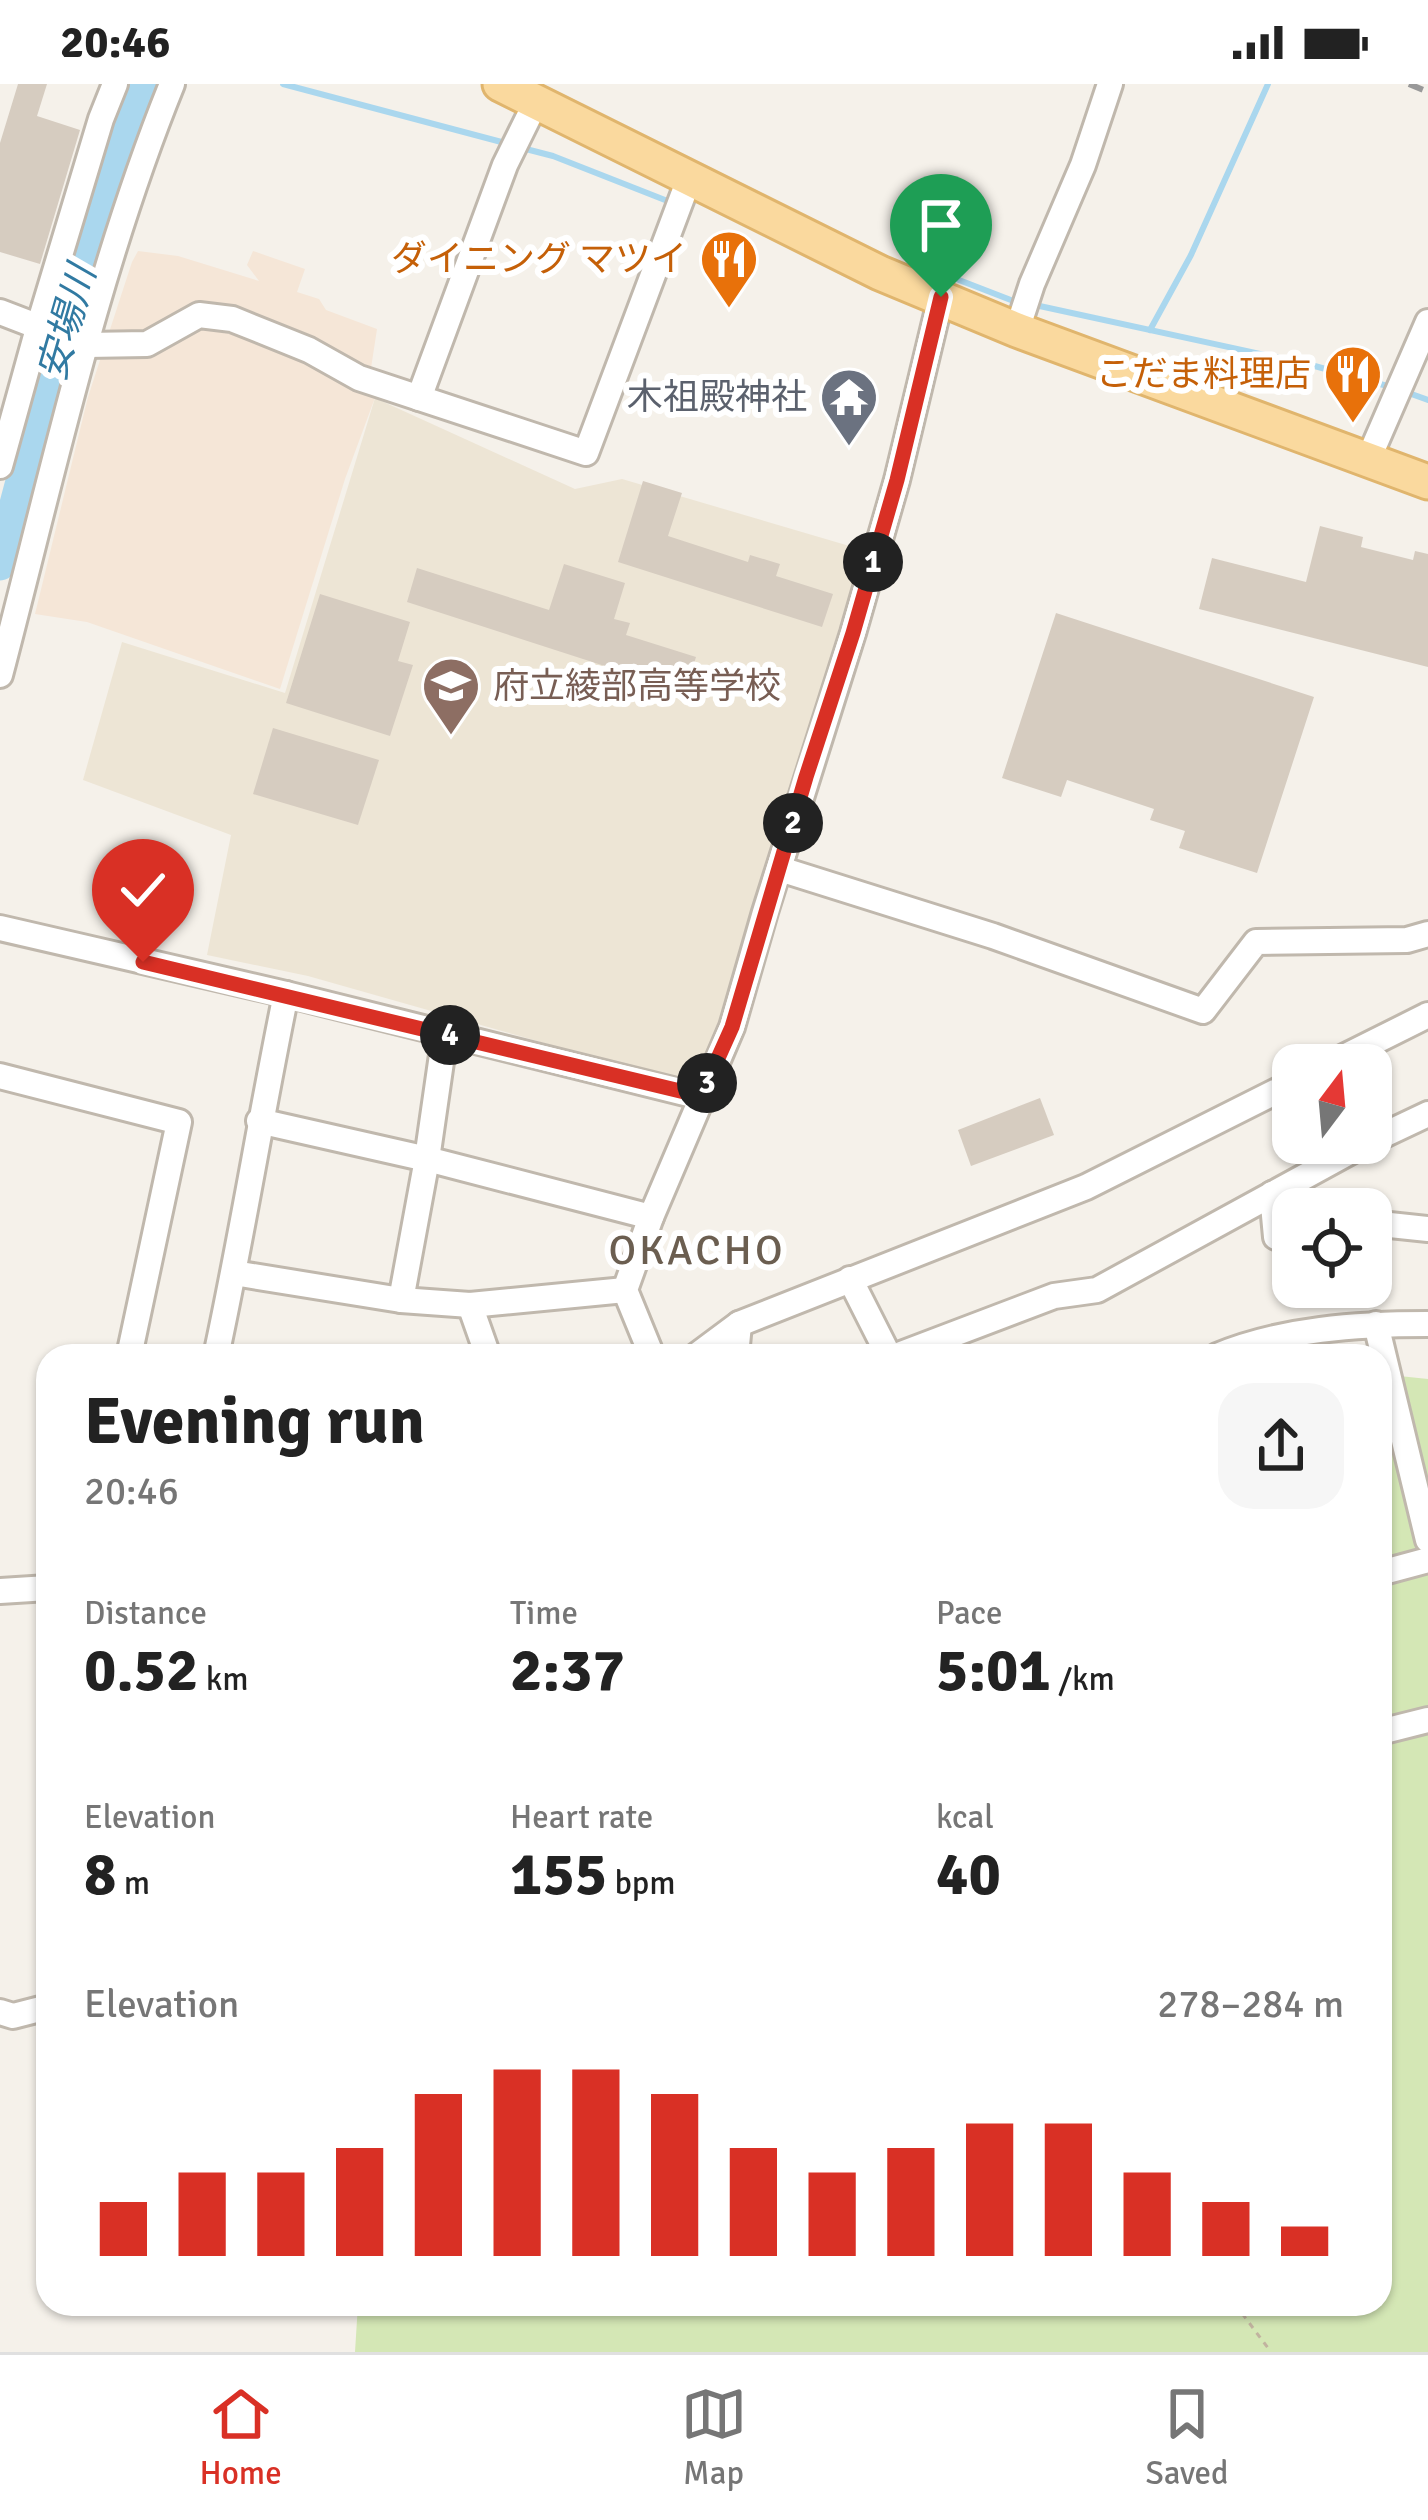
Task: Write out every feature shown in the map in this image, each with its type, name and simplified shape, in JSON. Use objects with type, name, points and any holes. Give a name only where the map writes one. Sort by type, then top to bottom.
[{"type":"main road","points":[[500,84],[880,273],[1016,330],[1428,482]]},
{"type":"street","points":[[0,466],[115,84]]},
{"type":"street","points":[[0,675],[125,210],[172,84]]},
{"type":"street","points":[[1016,330],[1083,165],[1110,84]]},
{"type":"street","points":[[419,398],[505,164],[536,101]]},
{"type":"street","points":[[0,312],[86,345],[147,344],[200,315],[232,319],[309,350],[359,377],[586,453],[689,179]]},
{"type":"street","points":[[647,1344],[625,1290],[732,1027],[897,480],[941,297]]},
{"type":"street","points":[[1368,460],[1428,322]]},
{"type":"street","points":[[780,869],[993,936],[1203,1011],[1256,942],[1407,940],[1428,934]]},
{"type":"street","points":[[0,928],[701,1096]]},
{"type":"street","points":[[219,1344],[286,994]]},
{"type":"street","points":[[1370,1044],[1428,1015]]},
{"type":"street","points":[[400,1300],[428,1159],[445,1034]]},
{"type":"street","points":[[0,1076],[179,1122],[132,1344]]},
{"type":"street","points":[[712,1344],[739,1324],[1086,1186],[1272,1093]]},
{"type":"street","points":[[1392,1131],[1428,1114]]},
{"type":"street","points":[[259,1121],[651,1217]]},
{"type":"street","points":[[1283,1188],[1327,1164]]},
{"type":"street","points":[[924,1344],[1054,1296],[1097,1290],[1272,1194]]},
{"type":"street","points":[[1392,1225],[1428,1229]]},
{"type":"street","points":[[234,1274],[400,1300],[470,1305],[625,1290]]},
{"type":"street","points":[[850,1280],[885,1344]]},
{"type":"street","points":[[470,1305],[484,1344]]},
{"type":"street","points":[[737,1344],[739,1324]]},
{"type":"street","points":[[1376,1324],[1381,1344]]},
{"type":"street","points":[[1278,1344],[1376,1324],[1428,1324]]},
{"type":"street","points":[[1392,1390],[1428,1540]]},
{"type":"street","points":[[1392,1570],[1428,1560]]},
{"type":"street","points":[[0,1591],[36,1589]]},
{"type":"street","points":[[1392,1729],[1428,1720]]},
{"type":"street","points":[[0,2012],[13,2016],[36,2010]]},
{"type":"path","points":[[1244,2316],[1271,2352]]},
{"type":"shaded area","points":[[138,251],[178,256],[259,281],[247,265],[253,251],[305,269],[297,292],[319,299],[326,310],[377,329],[371,368],[383,376],[345,479],[280,689],[87,622],[35,614],[88,397]]},
{"type":"shaded area","name":"府立綾部高等学校","points":[[375,398],[575,489],[622,479],[863,550],[699,1087],[308,976],[207,955],[231,835],[83,780],[122,642],[285,693]]},
{"type":"green space","points":[[1392,1375],[1428,1379],[1428,2352],[355,2352],[357,2316],[1392,2316]]},
{"type":"building","points":[[18,84],[47,84],[37,116],[80,130],[40,264],[0,252],[0,143]]},
{"type":"building","points":[[643,481],[682,493],[668,536],[748,562],[750,555],[780,564],[776,576],[833,594],[822,627],[618,562]]},
{"type":"building","points":[[1320,526],[1363,537],[1361,547],[1413,560],[1415,551],[1428,554],[1428,667],[1199,609],[1212,558],[1306,582]]},
{"type":"building","points":[[564,564],[625,583],[614,619],[630,623],[626,635],[696,657],[685,692],[407,602],[417,568],[549,610]]},
{"type":"building","points":[[320,594],[410,622],[398,661],[413,665],[390,736],[286,703]]},
{"type":"building","points":[[1056,613],[1314,697],[1257,873],[1179,848],[1185,831],[1150,820],[1154,809],[1067,780],[1061,797],[1002,778]]},
{"type":"building","points":[[273,728],[379,760],[358,825],[253,794]]},
{"type":"building","points":[[1040,1098],[1054,1135],[971,1166],[958,1130]]},
{"type":"waterway","name":"安場川","points":[[0,564],[67,313],[142,84]]},
{"type":"waterway","points":[[283,84],[509,144]]},
{"type":"waterway","points":[[1150,330],[1191,255],[1268,84]]},
{"type":"waterway","points":[[522,148],[665,200]]},
{"type":"waterway","points":[[959,280],[1016,302]]},
{"type":"waterway","points":[[1035,305],[1391,387]]},
{"type":"waterway","points":[[1403,391],[1428,400]]},
{"type":"railway","points":[[1409,84],[1428,92]]},
{"type":"place","name":"ダイニング マツイ","points":[[729,310]]},
{"type":"place","name":"こだま料理店","points":[[1353,425]]},
{"type":"place","name":"木祖殿神社","points":[[849,448]]},
{"type":"place","name":"府立綾部高等学校","points":[[451,737]]},
{"type":"district","name":"OKACHO","points":[[697,1250]]},
{"type":"route","points":[[143,962],[701,1096],[732,1027],[853,633],[897,480],[941,297]]}]
